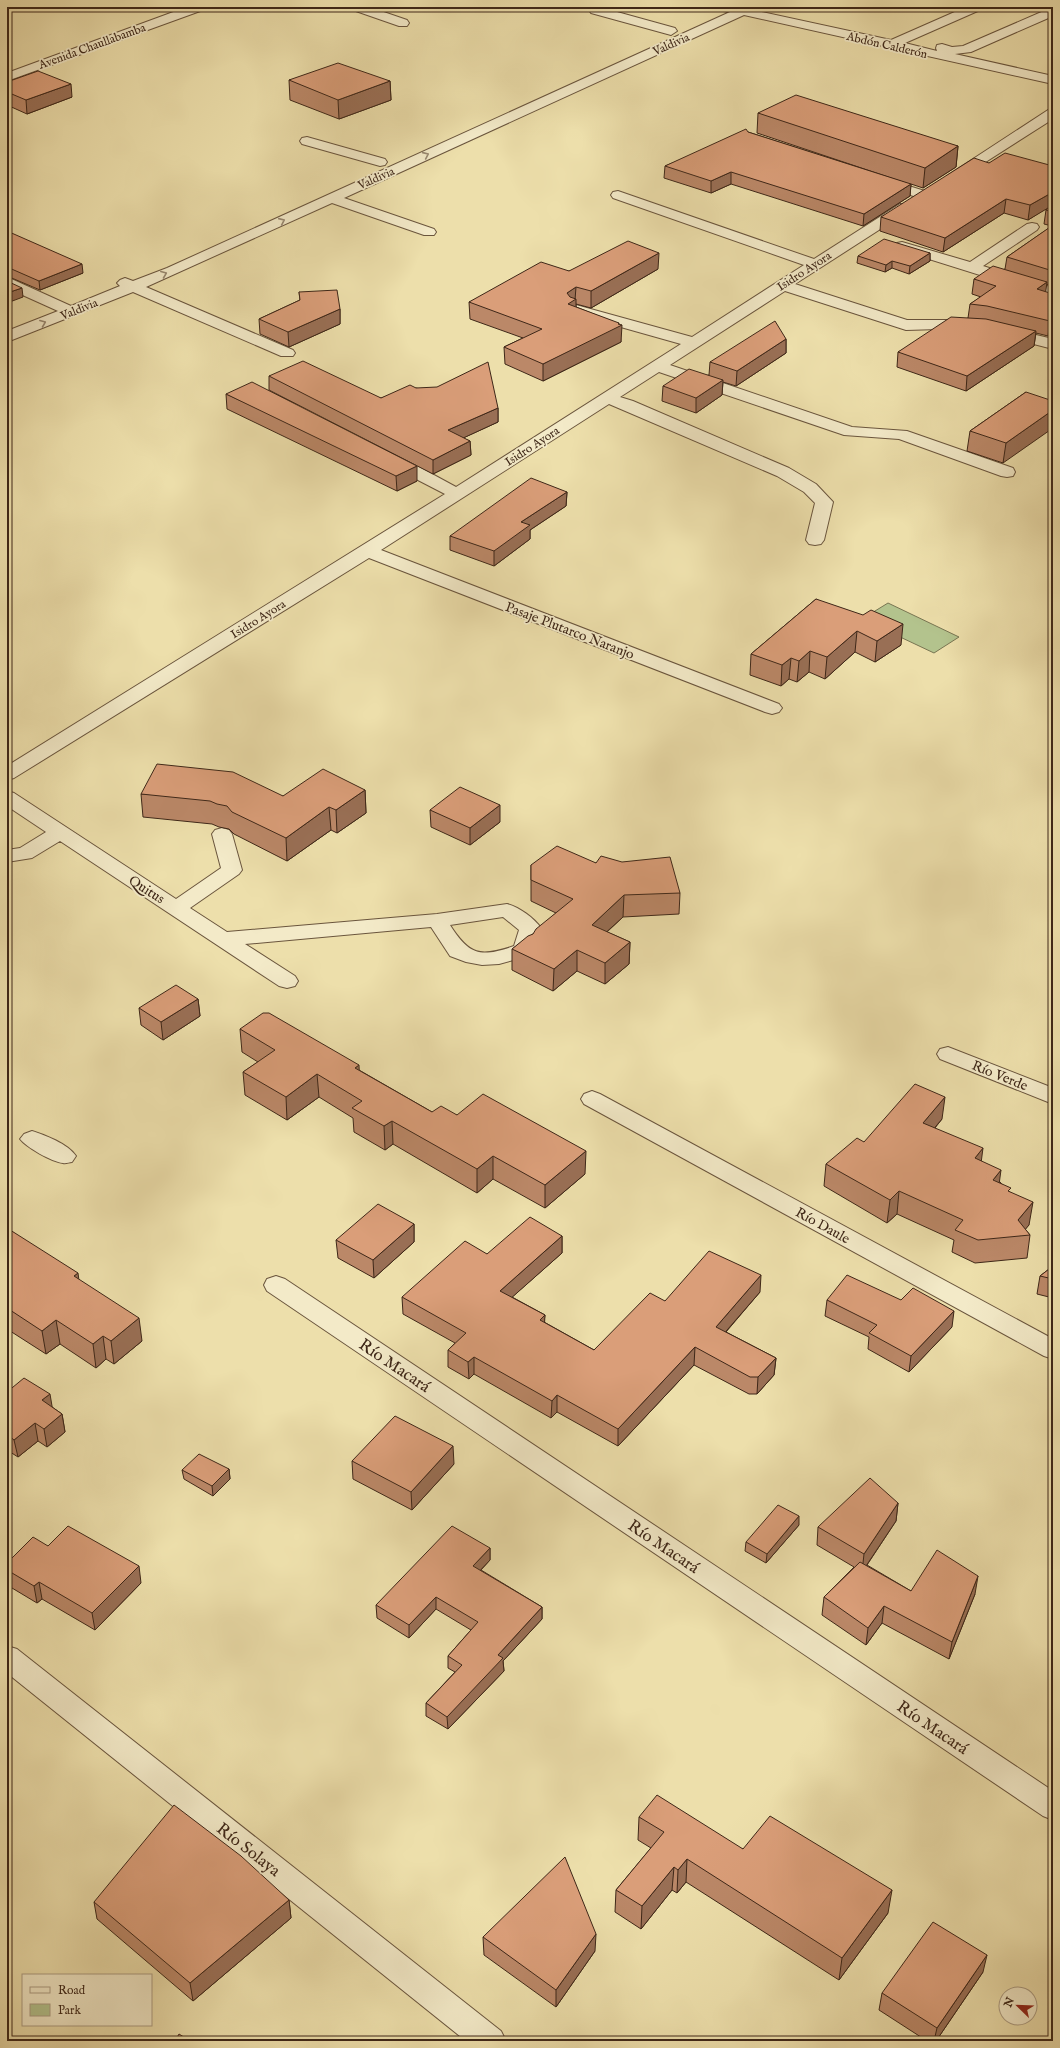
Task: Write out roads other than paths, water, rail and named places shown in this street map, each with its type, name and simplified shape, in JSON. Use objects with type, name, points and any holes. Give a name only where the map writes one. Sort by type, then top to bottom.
[{"type":"street","name":"Avenida Chaullabamba","points":[[7,77],[197,7]]},
{"type":"street","points":[[357,7],[403,23]]},
{"type":"street","name":"Abdón Calderón","points":[[723,7],[966,62],[1053,80]]},
{"type":"street","name":"Valdivia","points":[[265,214],[723,7]]},
{"type":"street","points":[[891,45],[976,7]]},
{"type":"street","points":[[595,10],[671,31]]},
{"type":"street","points":[[903,39],[951,50],[960,50],[1053,11]]},
{"type":"street","name":"Valdivia","points":[[7,337],[172,271],[741,12]]},
{"type":"street","points":[[960,50],[966,62]]},
{"type":"street","name":"Isidro Ayora","points":[[7,774],[368,551],[934,188],[996,155],[1053,113]]},
{"type":"street","points":[[307,141],[410,163]]},
{"type":"street","points":[[870,178],[934,188]]},
{"type":"street","points":[[618,195],[815,264]]},
{"type":"street","points":[[331,198],[429,232]]},
{"type":"street","points":[[971,268],[1036,222]]},
{"type":"street","points":[[863,234],[1053,293]]},
{"type":"street","name":"Valdivia","points":[[27,314],[55,304],[136,270]]},
{"type":"street","points":[[116,279],[287,353]]},
{"type":"street","points":[[7,282],[72,312]]},
{"type":"street","points":[[783,284],[906,325],[965,325],[988,328],[1053,344]]},
{"type":"street","points":[[576,310],[694,342]]},
{"type":"street","points":[[658,365],[670,371],[843,430],[862,434],[872,441],[900,450],[938,448],[1007,472]]},
{"type":"street","points":[[607,398],[627,404],[783,472],[810,488],[824,502],[815,540]]},
{"type":"street","points":[[379,453],[457,494]]},
{"type":"street","name":"Pasaje Plutarco Naranjo","points":[[368,551],[772,708]]},
{"type":"street","name":"Quitus","points":[[7,797],[287,981]]},
{"type":"street","points":[[7,856],[25,854],[60,832]]},
{"type":"street","points":[[176,908],[232,870],[222,834]]},
{"type":"street","points":[[223,939],[437,920]]},
{"type":"street","name":"Río Verde","points":[[948,1054],[1053,1096]]},
{"type":"street","name":"Río Daule","points":[[592,1099],[1053,1350]]},
{"type":"street","points":[[32,1139],[64,1156]]},
{"type":"street","name":"Río Macará","points":[[276,1285],[1053,1807]]},
{"type":"street","name":"Río Solaya","points":[[7,1657],[490,2041]]}]
